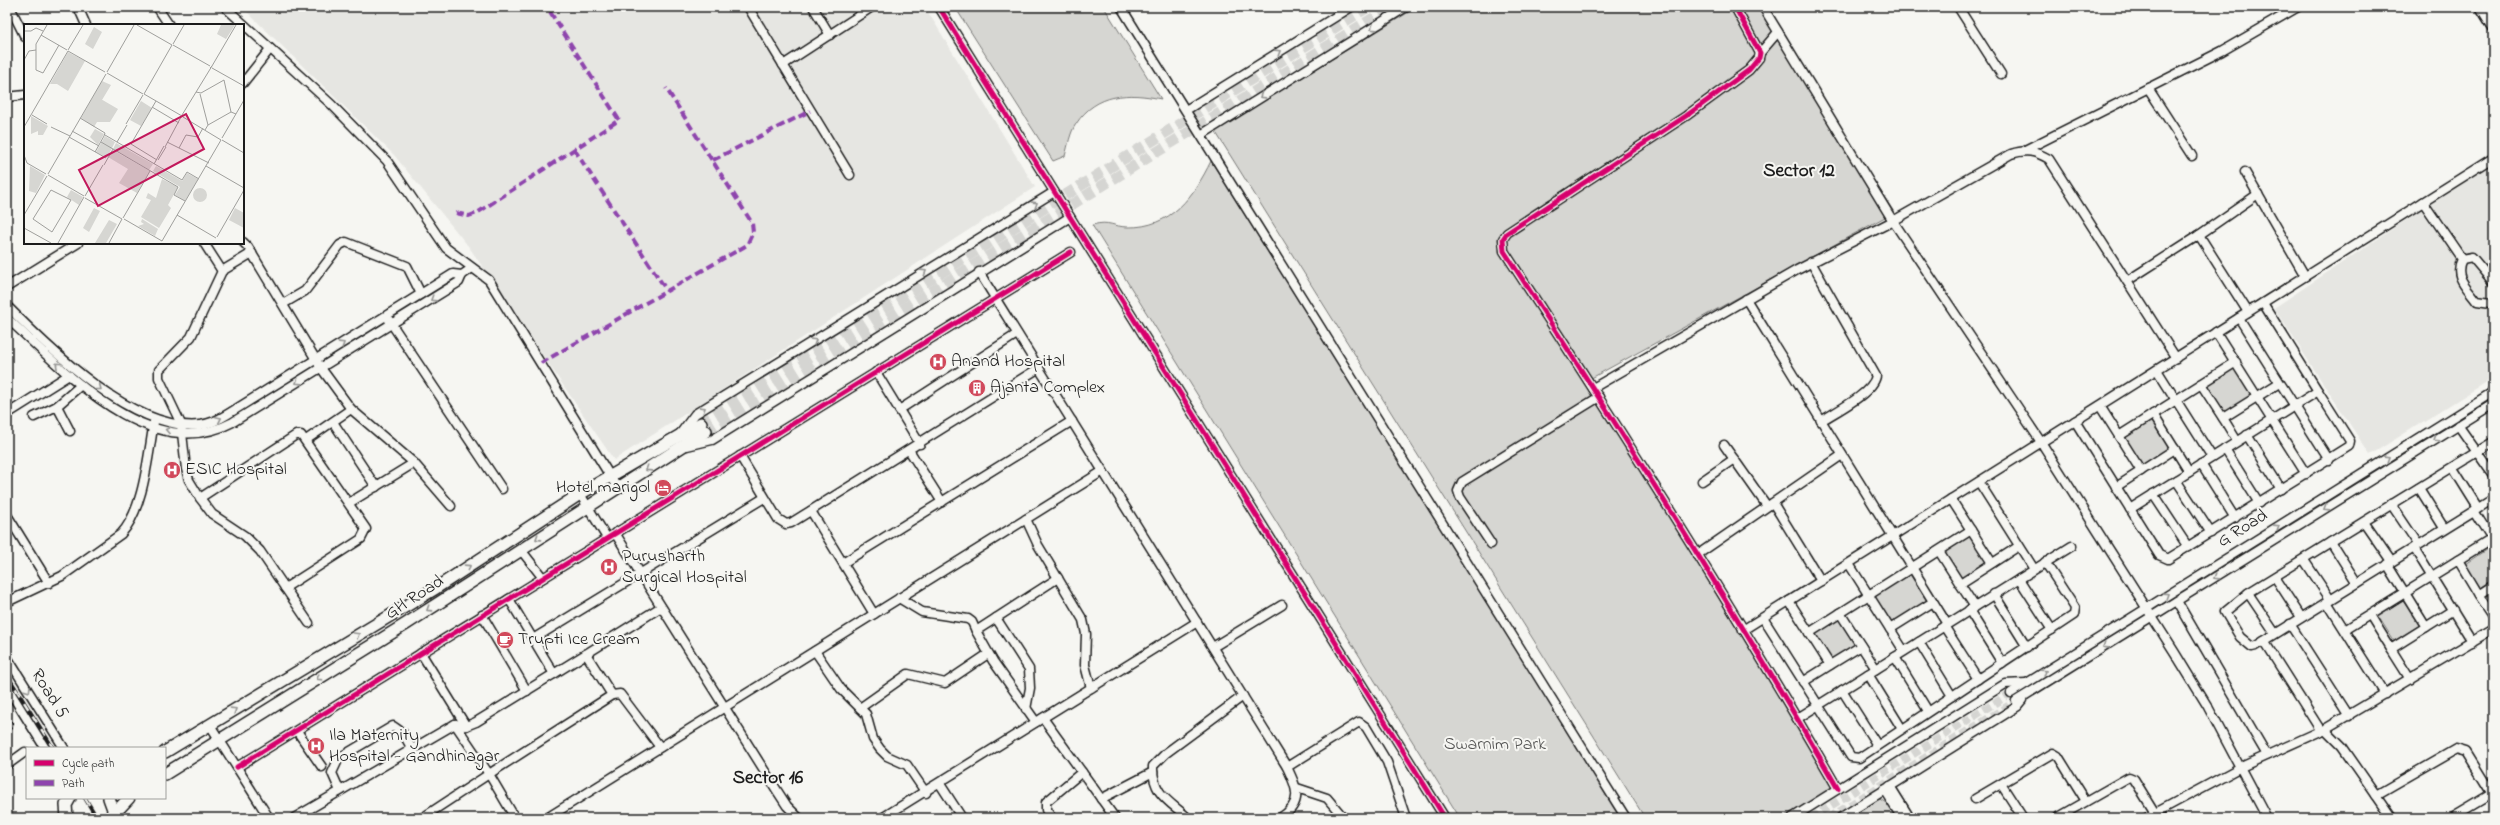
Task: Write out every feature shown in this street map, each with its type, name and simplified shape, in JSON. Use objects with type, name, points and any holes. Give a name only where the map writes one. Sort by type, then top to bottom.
[{"type":"main road","points":[[679,442],[704,427]]},
{"type":"main road","name":"GH Road","points":[[166,751],[436,588],[580,494],[610,476],[679,442]]},
{"type":"main road","name":"GH Road","points":[[166,773],[521,550],[587,506],[618,489],[679,442]]},
{"type":"main road","points":[[64,816],[70,799]]},
{"type":"main road","points":[[109,799],[113,809],[112,817]]},
{"type":"main road","points":[[112,817],[128,799]]},
{"type":"street","points":[[10,7],[24,35]]},
{"type":"street","points":[[78,7],[86,24]]},
{"type":"street","points":[[157,7],[168,24]]},
{"type":"street","points":[[225,7],[243,24]]},
{"type":"street","points":[[748,7],[850,175]]},
{"type":"street","points":[[813,7],[830,35]]},
{"type":"street","points":[[783,64],[872,7]]},
{"type":"street","points":[[939,7],[1445,818]]},
{"type":"street","points":[[1121,7],[1626,818]]},
{"type":"street","points":[[1186,110],[1352,7]]},
{"type":"street","points":[[1201,135],[1406,7]]},
{"type":"street","points":[[1735,7],[1760,53]]},
{"type":"street","points":[[1763,7],[1893,221],[2041,442],[2208,707],[2265,818]]},
{"type":"street","points":[[1958,7],[2001,74]]},
{"type":"street","points":[[1593,388],[1812,262],[1893,221],[2011,154],[2025,150],[2222,51],[2298,7]]},
{"type":"street","points":[[2480,7],[2493,28]]},
{"type":"street","points":[[2489,7],[2493,14]]},
{"type":"street","points":[[244,25],[332,105],[387,161],[446,248],[481,273],[496,291],[618,489]]},
{"type":"street","points":[[1778,32],[1760,53],[1759,58],[1749,70],[1686,116],[1507,232],[1503,239],[1504,251],[1599,397],[1798,718],[1838,789]]},
{"type":"street","points":[[244,82],[270,49]]},
{"type":"street","points":[[2148,88],[2192,156]]},
{"type":"street","points":[[7,97],[24,95]]},
{"type":"street","points":[[2025,150],[2036,152],[2048,160],[2176,358]]},
{"type":"street","points":[[1743,630],[2493,158]]},
{"type":"street","points":[[2245,172],[2305,276]]},
{"type":"street","points":[[679,442],[695,414],[1054,192]]},
{"type":"street","points":[[2127,282],[2258,194]]},
{"type":"street","points":[[2423,202],[2462,258]]},
{"type":"street","points":[[679,442],[712,440],[979,272],[1070,217]]},
{"type":"street","points":[[2199,235],[2248,312]]},
{"type":"street","points":[[283,304],[305,291],[340,245],[346,242],[354,243],[407,266],[421,294]]},
{"type":"street","points":[[244,243],[252,253],[321,368],[351,409],[414,463],[451,506]]},
{"type":"street","points":[[7,286],[76,244]]},
{"type":"street","points":[[205,244],[222,271]]},
{"type":"street","points":[[237,768],[482,615],[1071,252]]},
{"type":"street","points":[[252,253],[222,271],[191,337],[159,370],[159,378],[181,424],[186,469],[189,480],[200,498],[212,514],[245,536],[260,551],[309,623]]},
{"type":"street","points":[[2462,258],[2472,258],[2478,262],[2493,282]]},
{"type":"street","points":[[2462,258],[2459,265],[2460,278],[2478,301],[2492,303]]},
{"type":"street","points":[[1812,262],[1876,376],[1875,382],[1868,390],[1821,421]]},
{"type":"street","points":[[7,318],[69,375],[116,411],[153,426],[183,433],[198,434],[216,430],[321,368],[459,282],[462,275],[472,268]]},
{"type":"street","points":[[979,272],[1287,767],[1297,788],[1295,803],[1290,811],[1280,818]]},
{"type":"street","points":[[7,306],[98,388],[130,408],[181,424],[201,425],[219,419],[453,274],[462,275]]},
{"type":"street","points":[[1746,299],[1933,602],[1945,625],[1978,679]]},
{"type":"street","points":[[2075,422],[2163,558],[2168,559],[2329,460],[2346,449],[2350,444],[2263,303]]},
{"type":"street","points":[[386,316],[502,489]]},
{"type":"street","points":[[2239,318],[2329,460]]},
{"type":"street","points":[[2216,332],[2306,474]]},
{"type":"street","points":[[899,410],[1018,334]]},
{"type":"street","points":[[2119,436],[2236,362]]},
{"type":"street","points":[[740,456],[778,519],[786,524],[811,511],[920,444],[1038,368]]},
{"type":"street","points":[[2157,370],[2212,457]]},
{"type":"street","points":[[876,372],[920,444]]},
{"type":"street","points":[[7,414],[69,375]]},
{"type":"street","points":[[2223,418],[2279,383]]},
{"type":"street","points":[[2201,384],[2237,441]]},
{"type":"street","points":[[34,417],[57,406],[81,385]]},
{"type":"street","points":[[2130,509],[2318,390]]},
{"type":"street","name":"G Road","points":[[2011,693],[2493,392]]},
{"type":"street","points":[[1491,544],[1460,497],[1458,491],[1462,482],[1599,397]]},
{"type":"street","name":"G Road","points":[[2016,701],[2493,404]]},
{"type":"street","points":[[57,406],[70,431]]},
{"type":"street","points":[[2100,406],[2141,471]]},
{"type":"street","points":[[306,440],[351,409]]},
{"type":"street","points":[[2153,414],[2189,472]]},
{"type":"street","points":[[7,602],[49,583],[121,534],[129,526],[143,482],[155,417]]},
{"type":"street","points":[[843,563],[1072,421]]},
{"type":"street","points":[[333,422],[376,487]]},
{"type":"street","points":[[2458,425],[2493,475]]},
{"type":"street","points":[[200,498],[296,435],[301,435],[306,440],[366,529],[364,535],[285,588]]},
{"type":"street","points":[[2247,435],[2281,489]]},
{"type":"street","points":[[2493,442],[2476,451],[2453,468],[2391,504],[2304,560],[2248,593],[2225,612],[2240,637],[2248,645],[2256,646],[2493,499]]},
{"type":"street","points":[[1724,445],[1770,505],[1821,581]]},
{"type":"street","points":[[2116,486],[2175,449]]},
{"type":"street","points":[[2225,449],[2259,503]]},
{"type":"street","points":[[909,450],[942,502]]},
{"type":"street","points":[[1696,555],[1842,455]]},
{"type":"street","points":[[1702,481],[1734,459]]},
{"type":"street","points":[[349,504],[414,463]]},
{"type":"street","points":[[2201,464],[2235,518]]},
{"type":"street","points":[[2345,630],[2492,540],[2453,468]]},
{"type":"street","points":[[547,818],[1103,471]]},
{"type":"street","points":[[2176,480],[2210,533]]},
{"type":"street","points":[[1979,482],[2034,569]]},
{"type":"street","points":[[2419,488],[2444,528]]},
{"type":"street","points":[[580,494],[607,538]]},
{"type":"street","points":[[2153,494],[2188,547]]},
{"type":"street","points":[[533,639],[640,572],[764,498]]},
{"type":"street","points":[[1951,499],[1992,563]]},
{"type":"street","points":[[2391,504],[2416,546],[2431,576],[2472,642]]},
{"type":"street","points":[[811,511],[874,614]]},
{"type":"street","points":[[7,515],[49,583]]},
{"type":"street","points":[[1026,519],[1038,545],[1085,628],[1085,665],[1091,688]]},
{"type":"street","points":[[2364,522],[2426,627]]},
{"type":"street","points":[[1809,632],[1971,530]]},
{"type":"street","points":[[615,533],[787,806],[800,818]]},
{"type":"street","points":[[2331,542],[2357,583]]},
{"type":"street","points":[[1960,584],[2020,546]]},
{"type":"street","points":[[1798,718],[2072,546]]},
{"type":"street","points":[[521,550],[543,578]]},
{"type":"street","points":[[1939,551],[1960,584],[2002,663]]},
{"type":"street","points":[[2304,560],[2385,694]]},
{"type":"street","points":[[2458,560],[2493,616]]},
{"type":"street","points":[[1763,618],[1851,757],[1859,758],[2074,615],[2075,608],[2045,562]]},
{"type":"street","points":[[1849,564],[1904,651]]},
{"type":"street","points":[[2276,577],[2301,617]]},
{"type":"street","points":[[976,631],[1058,578]]},
{"type":"street","points":[[2019,579],[2052,630]]},
{"type":"street","points":[[2480,595],[2493,586]]},
{"type":"street","points":[[2248,593],[2275,633]]},
{"type":"street","points":[[1994,594],[2027,647]]},
{"type":"street","points":[[899,598],[922,612],[968,619],[972,622],[988,654],[1026,709],[1039,720],[1082,772],[1115,818]]},
{"type":"street","points":[[509,599],[554,674]]},
{"type":"street","points":[[1789,601],[1830,665]]},
{"type":"street","points":[[2177,601],[2267,755]]},
{"type":"street","points":[[1890,629],[1933,602]]},
{"type":"street","points":[[1213,647],[1282,605]]},
{"type":"street","points":[[294,818],[455,724],[466,726],[527,691],[661,607]]},
{"type":"street","points":[[2391,649],[2453,610]]},
{"type":"street","points":[[1840,613],[1876,669]]},
{"type":"street","points":[[482,615],[527,691]]},
{"type":"street","points":[[2370,615],[2410,679]]},
{"type":"street","points":[[996,618],[1029,669],[1030,688],[1026,709]]},
{"type":"street","points":[[882,818],[926,793],[1039,720],[1198,622]]},
{"type":"street","points":[[2290,624],[2349,716]]},
{"type":"street","points":[[2146,818],[2239,768],[2323,730],[2349,716],[2493,629]]},
{"type":"street","points":[[2264,640],[2323,730],[2342,746],[2392,818]]},
{"type":"street","points":[[1919,642],[1952,696]]},
{"type":"street","points":[[1803,682],[1861,646]]},
{"type":"street","points":[[815,650],[841,689],[860,708],[870,723],[873,739],[880,749],[887,756],[907,765],[926,793]]},
{"type":"street","points":[[421,653],[466,726]]},
{"type":"street","points":[[586,654],[612,695]]},
{"type":"street","points":[[860,708],[908,674],[945,683],[988,654]]},
{"type":"street","name":"Road 5","points":[[7,657],[63,747]]},
{"type":"street","points":[[1895,657],[1928,712]]},
{"type":"street","points":[[1868,674],[1902,729]]},
{"type":"street","points":[[1792,818],[2005,684],[2027,683]]},
{"type":"street","name":"Road 5","points":[[7,687],[44,747]]},
{"type":"street","points":[[1842,690],[1877,745]]},
{"type":"street","points":[[1840,818],[2018,706],[2030,692]]},
{"type":"street","points":[[422,818],[612,695],[620,694],[660,747]]},
{"type":"street","points":[[1188,818],[1172,807],[1165,799],[1156,785],[1153,766],[1166,752],[1243,696]]},
{"type":"street","points":[[1287,767],[1358,722],[1366,727],[1387,762],[1406,818]]},
{"type":"street","points":[[455,724],[489,774],[515,818]]},
{"type":"street","points":[[210,725],[269,818]]},
{"type":"street","points":[[340,791],[332,773],[339,758],[393,726],[403,733],[412,749]]},
{"type":"street","points":[[297,731],[322,767]]},
{"type":"street","points":[[2376,795],[2456,749],[2461,748],[2466,752],[2492,793],[2451,818]]},
{"type":"street","points":[[7,765],[25,752]]},
{"type":"street","points":[[1975,799],[2053,753],[2058,756],[2086,801]]},
{"type":"street","points":[[1052,818],[1046,810],[1046,802],[1082,772]]},
{"type":"street","points":[[1101,799],[1153,772]]},
{"type":"street","points":[[2057,818],[2126,778],[2132,777],[2155,813]]},
{"type":"street","points":[[940,784],[962,818]]},
{"type":"street","points":[[2001,784],[2023,818]]},
{"type":"street","points":[[1297,788],[1327,798],[1344,818]]},
{"type":"street","points":[[1887,788],[1902,818]]},
{"type":"street","points":[[1887,788],[1910,818]]},
{"type":"shaded area","points":[[242,7],[925,7],[1035,187],[614,460],[469,247],[394,155]]},
{"type":"shaded area","points":[[2493,162],[2493,378],[2370,455],[2274,308]]},
{"type":"green space","points":[[955,7],[1104,7],[1161,99],[1137,96],[1114,97],[1093,106],[1084,114],[1074,127],[1065,156],[1053,161]]},
{"type":"green space","points":[[1417,7],[1762,7],[1894,212],[1586,381],[1838,793],[1797,818],[1645,818],[1215,131]]},
{"type":"green space","name":"Swarnim Park","points":[[1211,161],[1622,818],[1460,818],[1092,225],[1107,223],[1123,227],[1143,226],[1157,222],[1169,216],[1189,198]]},
{"type":"green space","points":[[2235,366],[2253,395],[2223,414],[2204,385]]},
{"type":"green space","points":[[2152,418],[2171,447],[2140,466],[2122,437]]},
{"type":"green space","points":[[1971,535],[1988,563],[1960,580],[1943,551]]},
{"type":"green space","points":[[2490,547],[2493,552],[2493,581],[2481,589],[2465,564]]},
{"type":"green space","points":[[1909,573],[1927,601],[1892,623],[1874,595]]},
{"type":"green space","points":[[2403,600],[2420,625],[2394,641],[2378,616]]},
{"type":"green space","points":[[1838,616],[1856,644],[1831,660],[1813,631]]},
{"type":"green space","points":[[1873,795],[1893,807],[1899,818],[1837,818]]},
{"type":"tunnel","points":[[701,423],[1368,7]]},
{"type":"tunnel","points":[[706,431],[1391,7]]},
{"type":"tunnel","points":[[1811,818],[2011,693]]},
{"type":"tunnel","points":[[1829,818],[2016,701]]},
{"type":"railway","points":[[7,675],[52,747]]},
{"type":"railway","points":[[86,799],[97,818]]},
{"type":"marked path","points":[[456,213],[469,216],[477,213],[619,120],[547,7]]},
{"type":"marked path","points":[[541,363],[747,245],[753,232],[752,223],[666,88]]},
{"type":"marked path","points":[[713,160],[810,111]]},
{"type":"marked path","points":[[574,149],[667,291]]},
{"type":"cycle path","points":[[939,7],[1445,818]]},
{"type":"cycle path","points":[[1735,7],[1760,53],[1759,58],[1749,70],[1686,116],[1507,233],[1503,239],[1504,251],[1675,517],[1758,652],[1838,789]]},
{"type":"cycle path","points":[[237,767],[1071,252]]},
{"type":"place","name":"Anand Hospital","points":[[938,362]]},
{"type":"place","name":"Ajanta Complex","points":[[977,388]]},
{"type":"place","name":"ESIC Hospital","points":[[172,470]]},
{"type":"place","name":"Hotel marigol","points":[[663,488]]},
{"type":"place","name":"Purusharth Surgical Hospital","points":[[609,567]]},
{"type":"place","name":"Trupti Ice Cream","points":[[505,640]]},
{"type":"place","name":"Ila Maternity Hospital - Gandhinagar","points":[[316,746]]},
{"type":"district","name":"Sector 12","points":[[1799,171]]},
{"type":"district","name":"Sector 16","points":[[768,778]]}]
